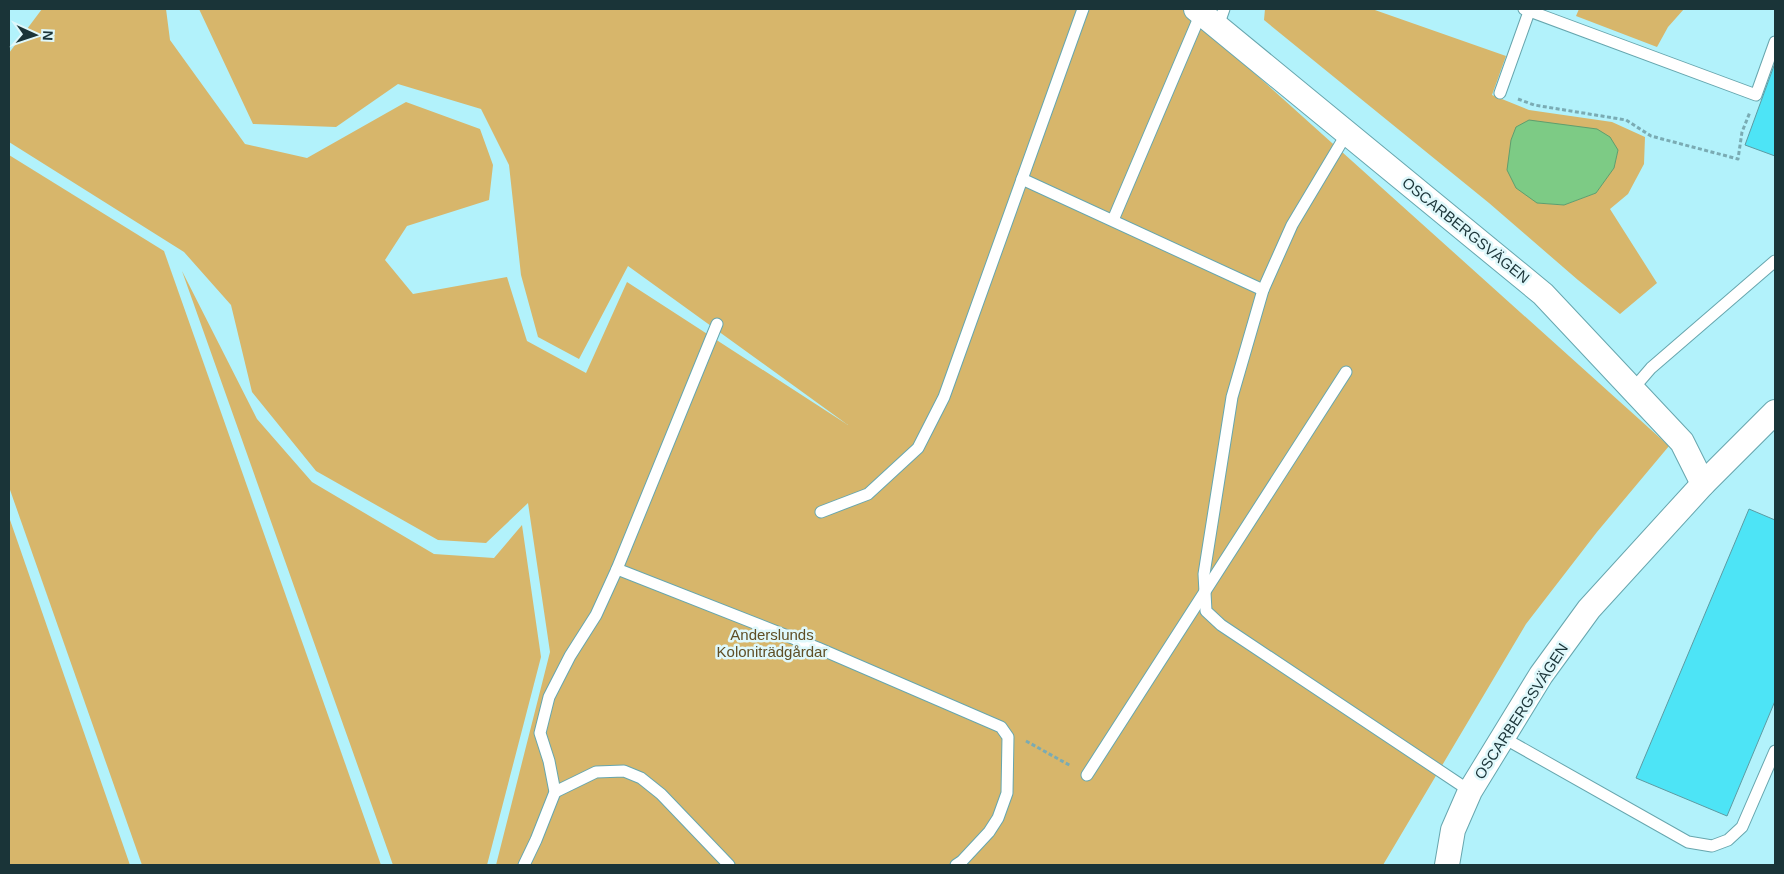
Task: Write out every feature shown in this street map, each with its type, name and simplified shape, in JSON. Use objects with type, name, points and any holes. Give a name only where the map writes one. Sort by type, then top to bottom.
[{"type":"street","name":"OSCARBERGSVÄGEN","points":[[1210,14],[1347,133],[1543,294],[1682,442],[1704,484]]},
{"type":"street","name":"OSCARBERGSVÄGEN","points":[[1447,865],[1453,830],[1470,791],[1540,675],[1589,609],[1704,484],[1775,412]]},
{"type":"lane","points":[[822,512],[868,494],[918,448],[944,397],[1083,9]]},
{"type":"lane","points":[[1500,93],[1528,9],[1756,95],[1775,42]]},
{"type":"lane","points":[[1113,220],[1210,14]]},
{"type":"lane","points":[[1347,133],[1292,225],[1263,290],[1232,396],[1204,574],[1206,611],[1221,625],[1470,791]]},
{"type":"lane","points":[[1022,179],[1263,290]]},
{"type":"lane","points":[[1632,390],[1651,368],[1775,261]]},
{"type":"lane","points":[[524,865],[555,792],[549,761],[540,733],[550,697],[570,656],[596,615],[617,569],[717,324]]},
{"type":"lane","points":[[1087,775],[1346,372]]},
{"type":"lane","points":[[617,569],[845,660],[1001,727],[1008,737],[1007,793],[998,818],[989,832],[956,865]]},
{"type":"lane","points":[[1502,738],[1688,842],[1712,846],[1728,840],[1742,827],[1775,751]]},
{"type":"lane","points":[[555,792],[596,772],[624,771],[641,778],[661,794],[729,865]]},
{"type":"path","points":[[1500,93],[1534,105],[1626,120],[1651,136],[1738,159],[1742,132],[1756,95]]},
{"type":"path","points":[[1008,737],[1021,739],[1087,775]]},
{"type":"green space","name":"Anderslunds Koloniträdgårdar","points":[[42,9],[166,9],[170,40],[245,144],[307,158],[406,102],[480,129],[493,165],[489,200],[407,226],[385,260],[413,294],[507,277],[527,341],[586,373],[627,282],[848,425],[628,266],[579,359],[538,337],[521,275],[509,165],[481,109],[398,84],[336,127],[253,124],[199,9],[1183,9],[1669,446],[1597,532],[1526,624],[1383,865],[496,865],[550,652],[528,503],[486,543],[438,540],[316,471],[252,392],[231,305],[184,252],[9,142],[9,53]]},
{"type":"green space","points":[[1265,9],[1372,9],[1506,56],[1492,95],[1529,110],[1612,122],[1645,137],[1644,164],[1628,194],[1610,209],[1657,283],[1620,314],[1489,203],[1264,20]],"holes":[[[1618,150],[1614,167],[1596,193],[1564,205],[1537,203]]]},
{"type":"green space","points":[[1579,9],[1684,9],[1668,27],[1657,47],[1576,16]]},
{"type":"green space","points":[[9,155],[164,251],[381,865],[142,865],[9,487]]},
{"type":"green space","points":[[182,271],[257,419],[312,482],[434,554],[494,558],[522,525],[541,657],[487,865],[393,865]]},
{"type":"green space","points":[[9,517],[130,865],[9,865]]},
{"type":"shaded area","points":[[1529,120],[1597,129],[1610,137],[1618,150],[1614,168],[1596,193],[1564,205],[1537,203],[1516,188],[1507,170],[1511,140],[1516,127]]},
{"type":"building","points":[[1775,63],[1775,156],[1745,145]]},
{"type":"building","points":[[1749,509],[1775,520],[1775,701],[1727,816],[1636,778]]}]
